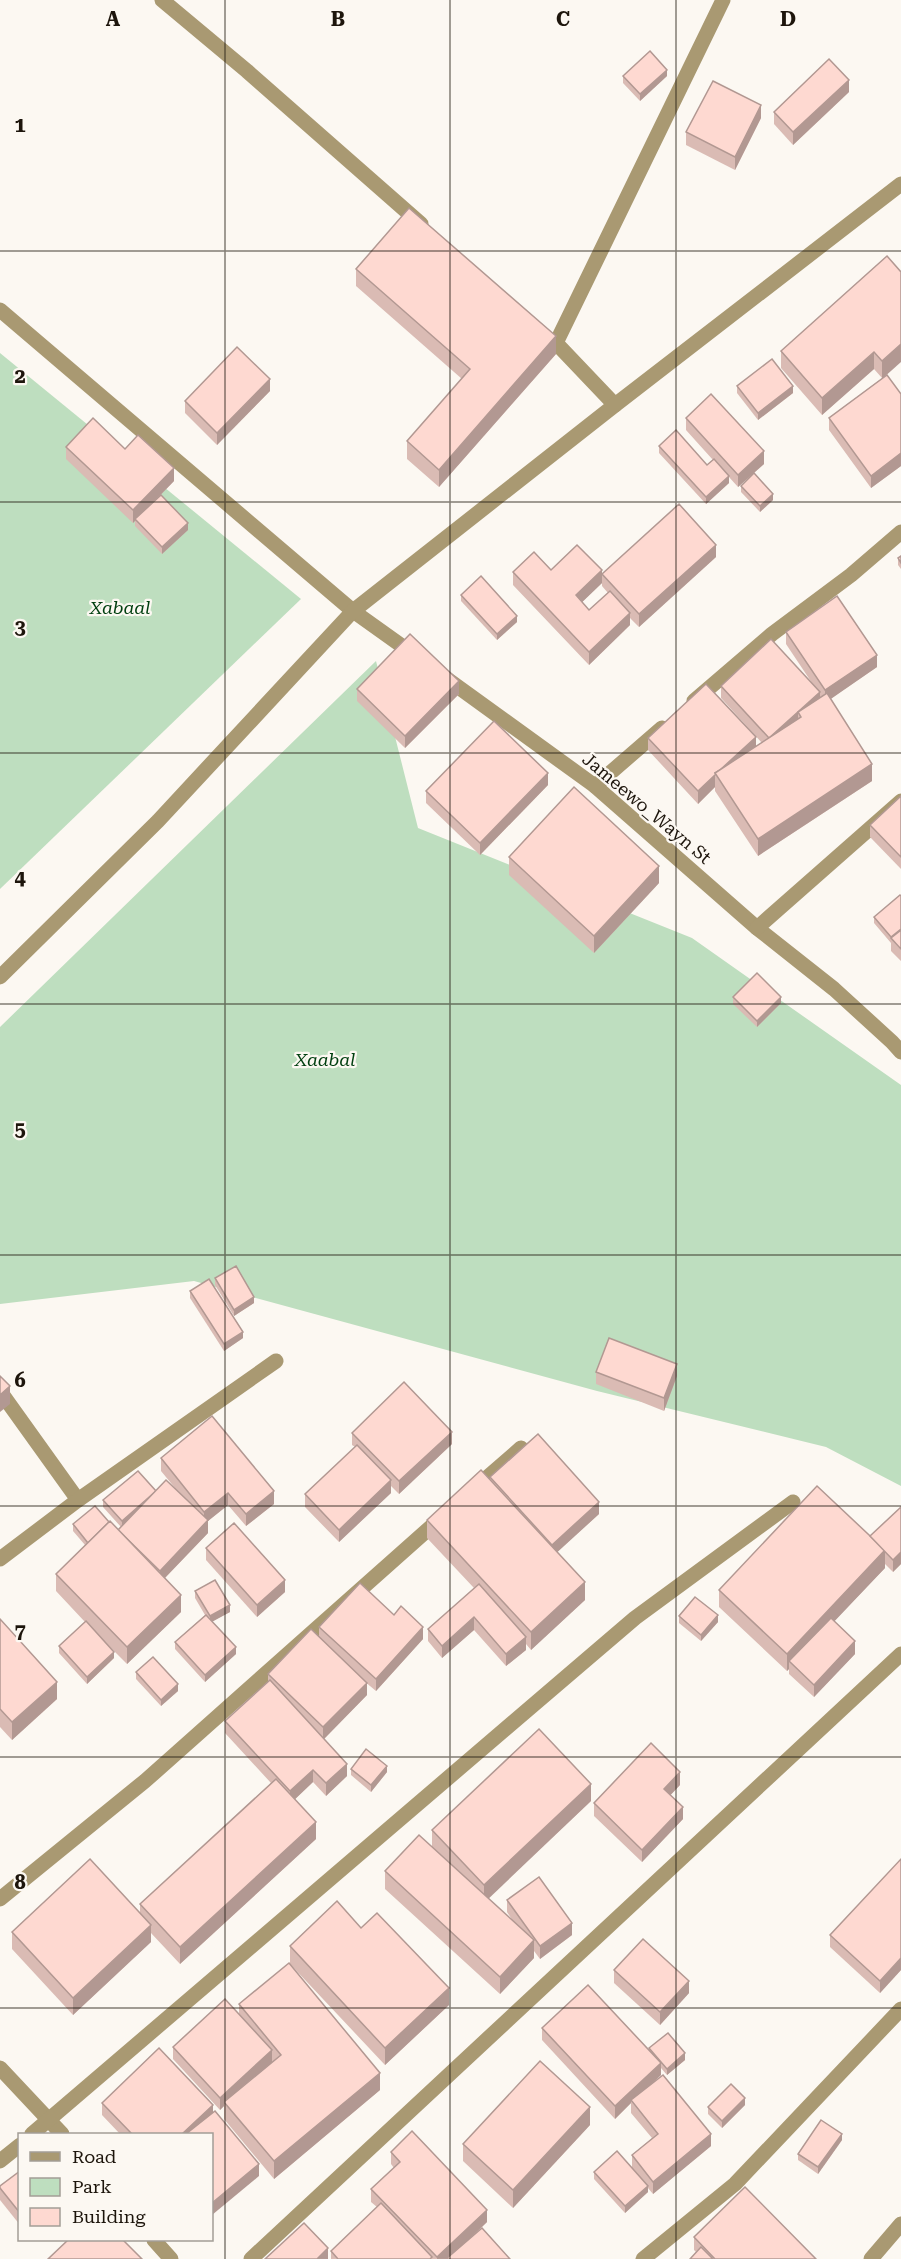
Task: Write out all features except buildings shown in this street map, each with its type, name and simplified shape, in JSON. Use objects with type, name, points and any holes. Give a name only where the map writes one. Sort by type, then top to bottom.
[{"type":"street","points":[[162,0],[247,71],[432,234]]},
{"type":"street","points":[[615,405],[551,339],[723,0]]},
{"type":"street","points":[[0,977],[158,821],[354,611],[901,184]]},
{"type":"street","name":"Jameewo_Wayn St","points":[[0,310],[354,611],[595,786],[757,927],[898,1043]]},
{"type":"street","points":[[595,786],[772,634],[851,575],[901,532]]},
{"type":"street","points":[[757,927],[901,801]]},
{"type":"street","points":[[0,1559],[78,1500],[276,1361]]},
{"type":"street","points":[[0,1391],[78,1500]]},
{"type":"street","points":[[467,1495],[521,1448]]},
{"type":"street","points":[[33,2133],[634,1618],[793,1502]]},
{"type":"street","points":[[0,1899],[145,1781],[449,1511]]},
{"type":"street","points":[[251,2259],[901,1654]]},
{"type":"street","points":[[643,2259],[735,2184],[901,2009]]},
{"type":"street","points":[[0,2068],[61,2133]]},
{"type":"street","points":[[0,2161],[18,2147]]},
{"type":"street","points":[[871,2259],[901,2224]]},
{"type":"street","points":[[155,2241],[171,2259]]},
{"type":"green space","name":"Xabaal","points":[[0,353],[301,599],[0,889]]},
{"type":"green space","name":"Xaabal","points":[[376,661],[418,828],[692,938],[901,1085],[901,1486],[826,1447],[597,1391],[194,1281],[0,1304],[0,1027]]}]
